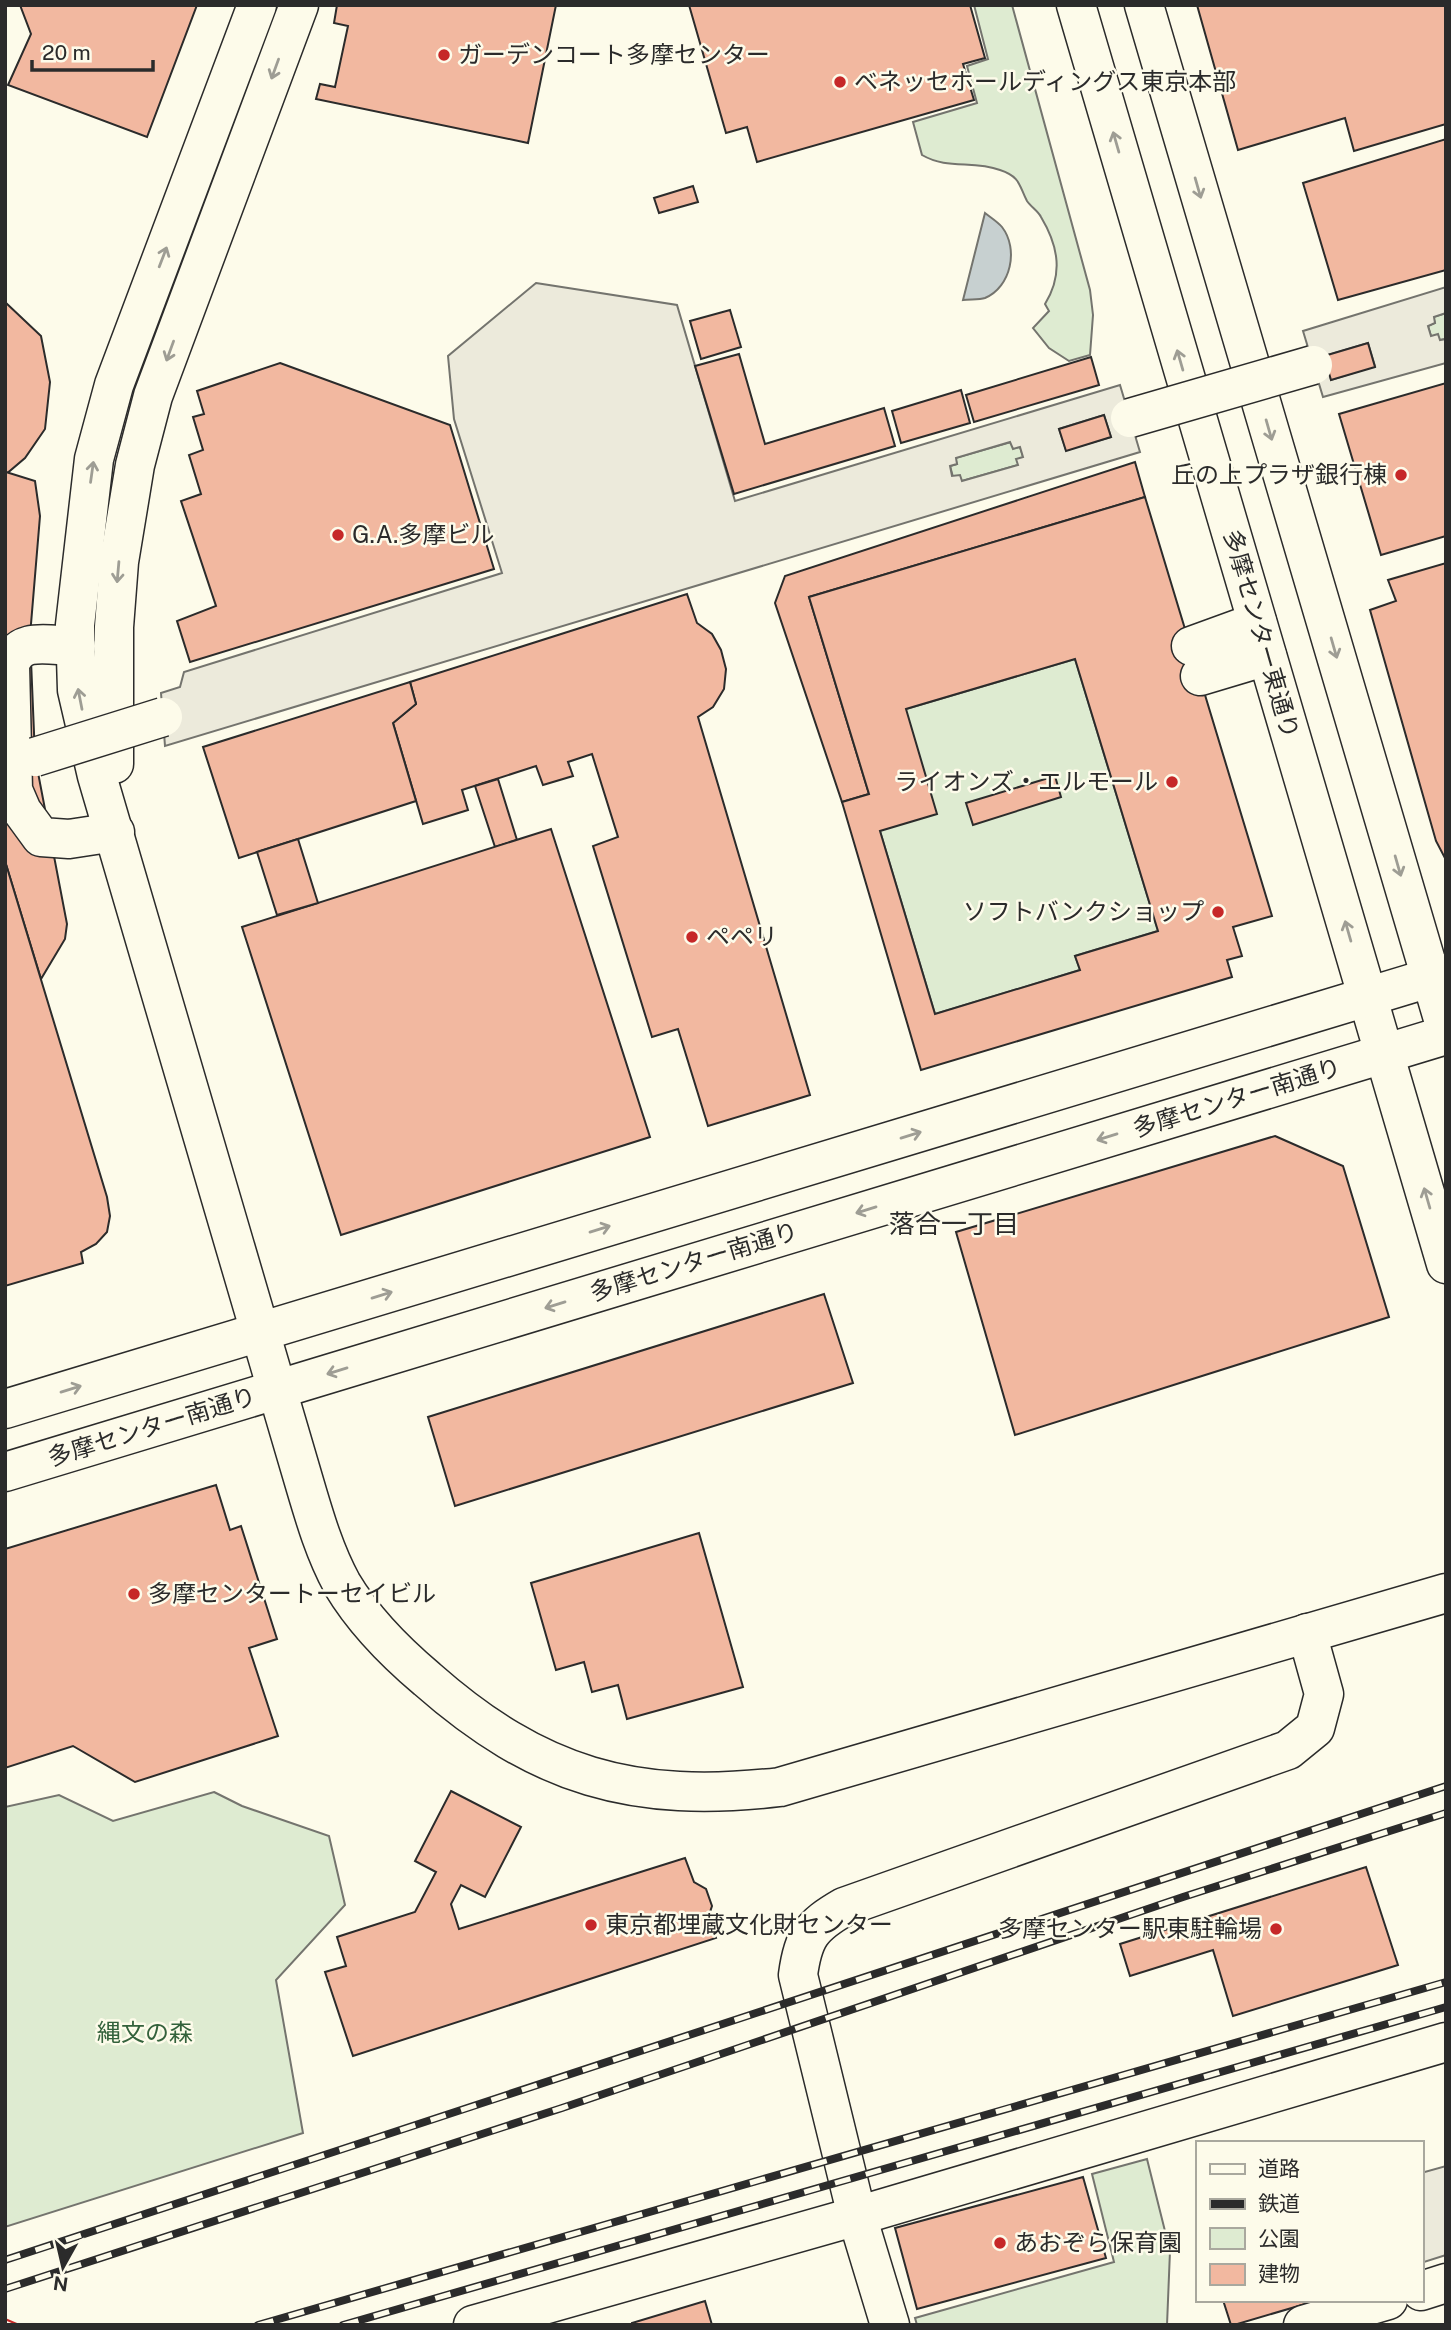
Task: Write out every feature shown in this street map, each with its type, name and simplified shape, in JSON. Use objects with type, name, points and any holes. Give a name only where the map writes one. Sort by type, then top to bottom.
[{"type":"street","points":[[257,5],[114,385],[94,460],[80,561],[76,646],[78,690],[97,776],[323,1542],[343,1585],[375,1630],[466,1713],[529,1752],[596,1780],[664,1791],[719,1794],[780,1787],[1446,1593]]},
{"type":"street","points":[[119,845],[112,685],[119,562],[135,465],[153,396],[299,5]]},
{"type":"street","name":"多摩センター東通り","points":[[1076,5],[1446,1264]]},
{"type":"street","points":[[1144,5],[1438,975],[1446,1029]]},
{"type":"street","points":[[1130,418],[1313,365]]},
{"type":"street","points":[[1195,661],[1262,639]]},
{"type":"street","points":[[76,646],[23,646],[14,651],[10,665],[13,790],[22,811],[41,837],[119,845]]},
{"type":"street","points":[[35,757],[163,717]]},
{"type":"street","points":[[5,1409],[1438,975]]},
{"type":"street","name":"多摩センター南通り","points":[[5,1472],[1446,1035]]},
{"type":"street","points":[[890,2325],[857,2216],[798,1975],[801,1949],[816,1924],[844,1907],[1288,1750],[1315,1728],[1324,1694],[1307,1633]]},
{"type":"street","points":[[473,2325],[857,2216],[1446,2042]]},
{"type":"street","points":[[1423,2290],[1446,2283]]},
{"type":"street","points":[[1303,2325],[1381,2302]]},
{"type":"green space","points":[[974,5],[1012,5],[1090,290],[1093,315],[1090,355],[1069,361],[1049,348],[1033,328],[1049,311],[1045,304],[1056,272],[1055,250],[1040,215],[1027,201],[1016,179],[990,167],[951,164],[922,155],[913,122],[977,103],[967,66],[988,59]]},
{"type":"green space","points":[[1446,313],[1446,339],[1440,340],[1431,336],[1428,326],[1435,323],[1433,317]]},
{"type":"green space","points":[[1011,442],[1020,447],[1023,457],[1018,465],[962,481],[953,477],[950,466],[957,464],[955,458]]},
{"type":"green space","points":[[1075,659],[1158,931],[1075,956],[1080,970],[935,1014],[880,831],[906,709]]},
{"type":"green space","name":"縄文の森","points":[[214,1792],[242,1806],[329,1836],[345,1905],[276,1980],[303,2133],[5,2227],[5,1807],[59,1795],[113,1821]]},
{"type":"green space","points":[[1147,2159],[1170,2251],[1167,2325],[917,2325],[915,2318],[1114,2262],[1092,2174]]},
{"type":"shaded area","points":[[985,213],[1000,225],[1007,236],[1010,267],[994,293],[983,299],[963,300]]},
{"type":"shaded area","points":[[536,283],[677,305],[735,501],[1120,385],[1140,452],[165,746],[161,693],[180,687],[184,672],[502,573],[454,419],[448,356]],"holes":[[[1104,415],[1111,437],[1066,450],[1059,429]],[[1010,442],[1013,449],[1020,447],[1023,457],[1016,459],[1018,465],[962,481],[960,475],[952,476],[950,466],[957,464],[956,458]]]},
{"type":"shaded area","points":[[1446,287],[1446,313],[1434,317],[1435,323],[1428,326],[1431,336],[1438,334],[1440,340],[1446,339],[1446,363],[1323,397],[1303,331]],"holes":[[[1368,343],[1375,366],[1331,380],[1325,356]]]},
{"type":"shaded area","points":[[1446,2166],[1446,2255],[1423,2262],[1423,2172]]},
{"type":"building","points":[[20,5],[197,5],[147,137],[8,85],[31,34]]},
{"type":"building","name":"ガーデンコート多摩センター","points":[[337,5],[556,5],[528,143],[316,99],[320,84],[335,87],[348,26],[334,23]]},
{"type":"building","name":"ベネッセホールディングス東京本部","points":[[689,5],[970,5],[985,58],[963,64],[974,100],[757,162],[747,127],[726,133]]},
{"type":"building","points":[[1197,5],[1446,5],[1446,124],[1354,151],[1345,118],[1238,150]]},
{"type":"building","points":[[1446,139],[1446,270],[1338,300],[1303,183]]},
{"type":"building","points":[[693,186],[698,202],[659,213],[654,198]]},
{"type":"building","points":[[5,302],[41,336],[50,382],[45,429],[25,458],[5,475]]},
{"type":"building","points":[[730,310],[741,347],[701,359],[690,321]]},
{"type":"building","points":[[1368,343],[1375,367],[1331,380],[1324,356]]},
{"type":"building","points":[[739,354],[765,444],[884,408],[895,446],[734,494],[695,366]]},
{"type":"building","points":[[1091,357],[1099,385],[974,422],[966,395]]},
{"type":"building","name":"G.A.多摩ビル","points":[[280,363],[450,425],[494,569],[190,662],[177,621],[216,606],[181,501],[201,494],[189,455],[203,450],[193,417],[204,414],[197,391]]},
{"type":"building","name":"丘の上プラザ銀行棟","points":[[1446,383],[1446,536],[1381,555],[1339,414]]},
{"type":"building","points":[[961,390],[970,423],[901,443],[892,411]]},
{"type":"building","points":[[1104,415],[1111,437],[1066,451],[1059,429]]},
{"type":"building","points":[[1135,462],[1145,497],[809,597],[869,794],[842,802],[775,603],[785,576]]},
{"type":"building","points":[[6,472],[35,481],[40,516],[30,636],[35,757],[67,924],[65,939],[41,979],[5,861]]},
{"type":"building","name":"ライオンズ・エルモール","points":[[1145,497],[1272,916],[1233,927],[1242,956],[1227,960],[1232,977],[921,1070],[842,802],[869,794],[809,597]],"holes":[[[1075,659],[1158,931],[1075,956],[1080,970],[935,1014],[880,831],[937,814],[906,709]]]},
{"type":"building","points":[[1446,563],[1446,860],[1436,841],[1370,610],[1396,601],[1388,580]]},
{"type":"building","name":"ペペリ","points":[[687,594],[697,623],[712,634],[721,650],[726,669],[724,689],[713,707],[698,717],[810,1095],[708,1126],[678,1029],[652,1037],[593,846],[618,837],[592,754],[568,762],[573,776],[543,785],[536,766],[462,790],[468,810],[423,824],[393,723],[416,704],[410,682]]},
{"type":"building","points":[[410,682],[416,704],[393,723],[416,801],[239,858],[203,747]]},
{"type":"building","points":[[1055,776],[1061,797],[973,825],[966,803]]},
{"type":"building","points":[[498,779],[517,840],[495,847],[475,786]]},
{"type":"building","points":[[551,829],[650,1137],[341,1235],[242,927]]},
{"type":"building","points":[[298,839],[318,903],[277,915],[257,852]]},
{"type":"building","points":[[5,861],[107,1197],[110,1216],[107,1232],[96,1244],[81,1252],[83,1263],[5,1286]]},
{"type":"building","points":[[1275,1136],[1343,1166],[1389,1317],[1015,1435],[956,1232]]},
{"type":"building","points":[[824,1294],[853,1383],[455,1506],[428,1417]]},
{"type":"building","name":"多摩センタートーセイビル","points":[[216,1485],[230,1530],[241,1526],[277,1639],[249,1648],[278,1736],[135,1782],[73,1746],[5,1768],[5,1549]]},
{"type":"building","points":[[699,1533],[743,1687],[627,1719],[618,1685],[592,1692],[584,1662],[556,1670],[531,1583]]},
{"type":"building","name":"東京都埋蔵文化財センター","points":[[451,1791],[521,1827],[485,1897],[461,1885],[451,1904],[459,1929],[685,1858],[694,1882],[706,1889],[712,1906],[708,1918],[716,1938],[353,2056],[325,1972],[346,1966],[337,1937],[415,1912],[436,1872],[415,1861]]},
{"type":"building","name":"多摩センター駅東駐輪場","points":[[1366,1867],[1398,1965],[1233,2016],[1213,1950],[1130,1976],[1120,1944]]},
{"type":"building","name":"あおぞら保育園","points":[[1083,2177],[1106,2258],[917,2309],[895,2228]]},
{"type":"building","points":[[705,2301],[712,2325],[632,2325],[632,2323]]},
{"type":"building","points":[[1224,2302],[1312,2302],[1234,2325],[1231,2325]]},
{"type":"railway","points":[[5,2260],[1446,1786]]},
{"type":"railway","points":[[5,2289],[562,2108],[1183,1897],[1446,1813]]},
{"type":"railway","points":[[258,2325],[1446,1982]]},
{"type":"railway","points":[[343,2325],[1446,2007]]},
{"type":"power","points":[[5,2319],[19,2325]]},
{"type":"place","name":"ガーデンコート多摩センター","points":[[444,55]]},
{"type":"place","name":"ベネッセホールディングス東京本部","points":[[840,82]]},
{"type":"place","name":"丘の上プラザ銀行棟","points":[[1401,475]]},
{"type":"place","name":"G.A.多摩ビル","points":[[338,535]]},
{"type":"place","name":"ライオンズ・エルモール","points":[[1172,782]]},
{"type":"place","name":"ソフトバンクショップ","points":[[1218,912]]},
{"type":"place","name":"ペペリ","points":[[692,937]]},
{"type":"place","name":"多摩センタートーセイビル","points":[[134,1594]]},
{"type":"place","name":"東京都埋蔵文化財センター","points":[[591,1925]]},
{"type":"place","name":"多摩センター駅東駐輪場","points":[[1276,1929]]},
{"type":"place","name":"あおぞら保育園","points":[[1000,2243]]},
{"type":"district","name":"落合一丁目","points":[[954,1224]]}]
